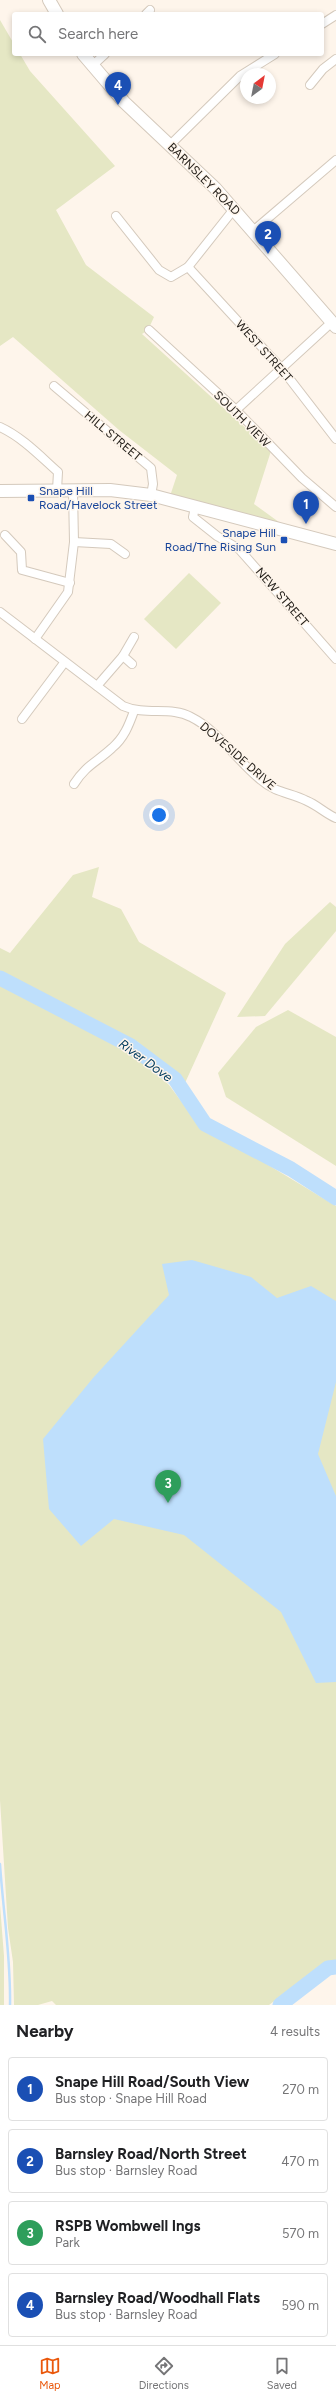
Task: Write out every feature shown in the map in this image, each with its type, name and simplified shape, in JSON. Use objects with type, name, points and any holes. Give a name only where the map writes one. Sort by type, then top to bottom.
[{"type":"street","points":[[49,0],[56,12]]},
{"type":"street","points":[[324,23],[336,14]]},
{"type":"street","name":"BARNSLEY ROAD","points":[[84,56],[124,102],[198,170],[334,324]]},
{"type":"street","points":[[92,66],[103,56]]},
{"type":"street","points":[[170,145],[240,76],[272,56]]},
{"type":"street","points":[[310,85],[323,69],[336,59]]},
{"type":"street","points":[[253,231],[336,160]]},
{"type":"street","points":[[116,216],[159,270],[171,277],[188,267],[234,209]]},
{"type":"street","name":"WEST STREET","points":[[188,267],[282,369],[336,439]]},
{"type":"street","points":[[236,410],[334,324]]},
{"type":"street","name":"SOUTH VIEW","points":[[149,330],[236,410],[284,461],[336,507]]},
{"type":"street","name":"HILL STREET","points":[[54,386],[151,468],[153,484],[151,495]]},
{"type":"street","points":[[0,427],[10,432],[37,452],[58,472],[57,490]]},
{"type":"street","points":[[0,491],[110,490],[151,495],[336,544]]},
{"type":"street","points":[[35,639],[68,592],[74,542],[73,491]]},
{"type":"street","name":"NEW STREET","points":[[195,507],[193,517],[217,536],[239,549],[336,658]]},
{"type":"street","points":[[5,535],[21,552],[22,570],[70,583]]},
{"type":"street","points":[[74,542],[111,544],[125,554]]},
{"type":"street","name":"DOVESIDE DRIVE","points":[[0,612],[64,663],[123,706],[134,711],[178,712],[191,716],[204,725],[261,780],[278,792],[299,797],[336,818]]},
{"type":"street","points":[[97,686],[123,656],[134,637]]},
{"type":"street","points":[[123,656],[132,664]]},
{"type":"street","points":[[22,719],[64,663]]},
{"type":"street","points":[[74,784],[83,770],[113,748],[128,730],[134,711]]},
{"type":"green space","points":[[0,20],[12,41],[12,56],[21,56],[30,71],[115,166],[56,210],[86,265],[154,317],[148,330],[142,334],[271,451],[254,504],[283,525],[170,496],[177,475],[119,430],[13,337],[0,346]]},
{"type":"green space","points":[[189,573],[221,603],[176,649],[144,619]]},
{"type":"green space","points":[[99,867],[92,897],[121,909],[139,942],[226,993],[185,1083],[138,1042],[0,971],[0,948],[10,953],[73,875]]},
{"type":"green space","points":[[330,902],[336,907],[336,931],[265,1016],[237,1017],[285,944]]},
{"type":"green space","points":[[0,984],[142,1060],[169,1085],[202,1129],[260,1160],[336,1206],[336,1960],[325,1963],[269,2005],[56,2005],[52,2001],[38,2005],[14,2005],[13,1962],[8,1928],[0,1800]]},
{"type":"green space","points":[[288,1010],[336,1037],[336,1166],[226,1097],[218,1073],[256,1027]]},
{"type":"green space","points":[[0,1905],[4,1956],[4,2005],[0,2005]]},
{"type":"water","points":[[192,1260],[251,1277],[277,1298],[311,1286],[336,1301],[336,1382],[318,1454],[336,1496],[336,1682],[316,1683],[281,1612],[184,1535],[114,1519],[81,1546],[49,1509],[43,1439],[93,1378],[169,1295],[162,1264]]},
{"type":"waterway","name":"River Dove","points":[[0,978],[131,1046],[175,1079],[205,1124],[291,1169],[336,1198]]},
{"type":"waterway","points":[[0,1864],[8,1952],[10,2005]]},
{"type":"waterway","points":[[280,2005],[328,1968],[336,1967]]},
{"type":"place","name":"Barnsley Road/Woodhall Flats","points":[[118,105]]},
{"type":"place","name":"Barnsley Road/North Street","points":[[268,254]]},
{"type":"place","name":"Snape Hill Road/Havelock Street","points":[[31,498]]},
{"type":"place","name":"Snape Hill Road/South View","points":[[306,524]]},
{"type":"place","name":"Snape Hill Road/The Rising Sun","points":[[284,540]]},
{"type":"place","name":"RSPB Wombwell Ings","points":[[168,1503]]}]
